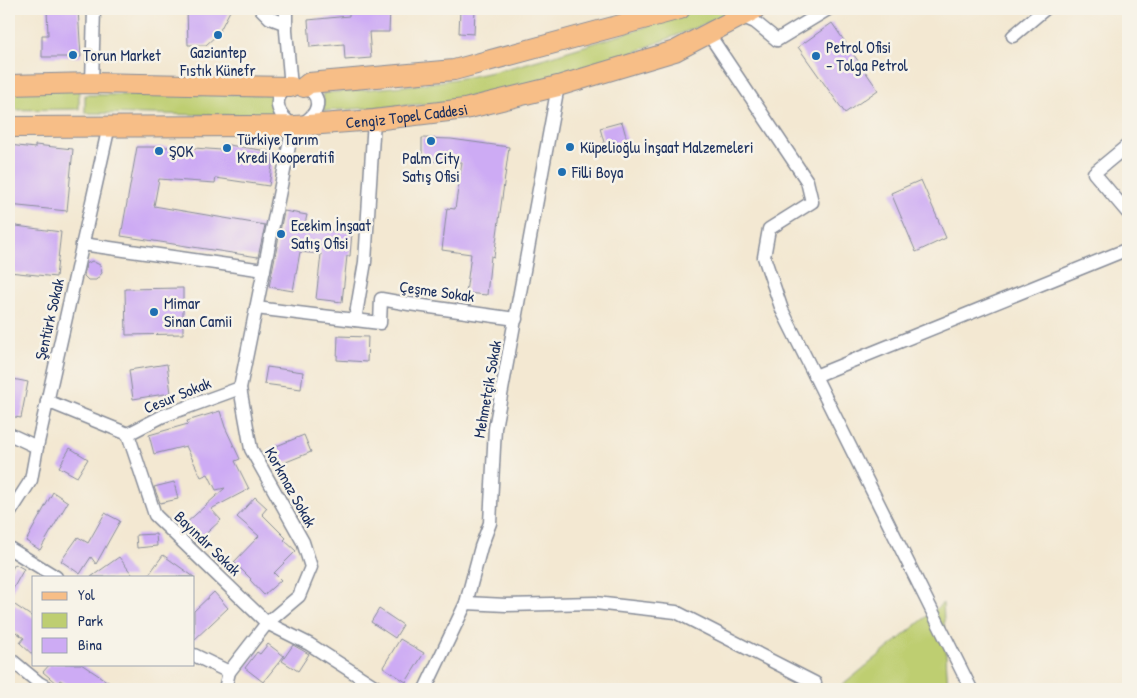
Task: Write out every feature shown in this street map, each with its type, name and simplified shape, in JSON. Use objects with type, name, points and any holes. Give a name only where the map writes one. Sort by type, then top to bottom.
[{"type":"main road","points":[[9,85],[92,84],[298,87],[309,83],[454,70],[680,9]]},
{"type":"main road","name":"Cengiz Topel Caddesi","points":[[9,126],[295,126],[374,120],[466,109],[558,86],[675,50],[748,12]]},
{"type":"street","points":[[92,84],[94,9]]},
{"type":"street","points":[[261,9],[270,18],[286,24]]},
{"type":"street","points":[[286,9],[286,24],[298,87]]},
{"type":"street","points":[[748,12],[755,22],[777,40],[828,9]]},
{"type":"street","points":[[1013,36],[1045,9]]},
{"type":"street","points":[[708,33],[807,181],[812,202],[769,229],[764,257],[782,310],[971,689]]},
{"type":"street","name":"Mehmetçik Sokak","points":[[425,689],[466,603],[481,547],[490,524],[495,428],[558,86]]},
{"type":"street","points":[[298,87],[314,95],[316,107],[311,118],[295,126],[283,118],[278,106],[281,94],[298,87]]},
{"type":"street","points":[[356,320],[365,262],[374,120]]},
{"type":"street","name":"Şentürk Sokak","points":[[9,514],[31,480],[36,447],[109,126]]},
{"type":"street","name":"Korkmaz Sokak","points":[[225,689],[229,672],[267,623],[299,596],[311,567],[303,542],[251,448],[240,388],[291,136],[295,126]]},
{"type":"street","points":[[1128,145],[1094,174],[1128,213]]},
{"type":"street","points":[[82,244],[264,270]]},
{"type":"street","points":[[815,376],[1128,249]]},
{"type":"street","name":"Çeşme Sokak","points":[[256,308],[380,322],[381,299],[516,319]]},
{"type":"street","name":"Cesur Sokak","points":[[128,434],[162,416],[240,388]]},
{"type":"street","points":[[47,400],[128,434]]},
{"type":"street","points":[[9,434],[36,447]]},
{"type":"street","name":"Bayındır Sokak","points":[[128,434],[155,515],[267,623],[309,644],[379,689]]},
{"type":"street","points":[[9,548],[54,576]]},
{"type":"street","points":[[466,603],[595,603],[676,612],[816,683]]},
{"type":"street","points":[[195,655],[229,672]]},
{"type":"street","points":[[9,658],[39,683],[50,689]]},
{"type":"green space","points":[[692,9],[742,9],[615,60],[530,83],[441,103],[324,111],[323,93],[431,83],[498,71],[628,33]]},
{"type":"green space","points":[[79,88],[79,109],[9,110],[9,89]]},
{"type":"green space","points":[[274,94],[275,116],[85,113],[85,95]]},
{"type":"green space","points":[[943,603],[948,689],[838,689]]},
{"type":"building","points":[[47,9],[78,9],[81,57],[42,57],[42,35],[48,35]]},
{"type":"building","points":[[187,9],[231,9],[218,34],[206,45],[188,45]]},
{"type":"building","points":[[349,9],[390,9],[389,32],[369,32],[371,58],[345,60],[344,44],[310,47],[308,20],[349,16]]},
{"type":"building","points":[[460,9],[475,9],[474,34],[459,33]]},
{"type":"building","points":[[832,23],[878,90],[845,113],[798,47]]},
{"type":"building","points":[[622,122],[627,140],[605,146],[600,128]]},
{"type":"building","points":[[422,138],[451,139],[509,147],[494,257],[491,256],[487,295],[466,293],[471,254],[442,250],[447,208],[455,209],[462,162],[422,161]]},
{"type":"building","points":[[222,144],[274,152],[269,186],[216,178],[215,183],[159,179],[154,206],[265,225],[258,257],[121,236],[137,147],[181,147],[221,150]]},
{"type":"building","points":[[9,145],[35,148],[35,145],[73,149],[67,211],[9,205]]},
{"type":"building","points":[[921,180],[946,238],[916,252],[891,193]]},
{"type":"building","points":[[284,211],[307,215],[304,228],[352,233],[350,256],[347,256],[342,302],[316,299],[321,254],[300,252],[293,291],[269,287]]},
{"type":"building","points":[[9,225],[61,232],[56,277],[9,272]]},
{"type":"building","points":[[92,261],[100,265],[102,273],[96,280],[88,280],[84,276],[86,264]]},
{"type":"building","name":"Mimar Sinan Camii","points":[[183,288],[183,334],[126,335],[125,289]]},
{"type":"building","points":[[338,336],[368,337],[367,362],[337,360]]},
{"type":"building","points":[[167,364],[171,393],[133,399],[129,370]]},
{"type":"building","points":[[267,367],[303,372],[301,389],[264,384]]},
{"type":"building","points":[[13,379],[28,382],[21,418],[9,416],[9,399]]},
{"type":"building","points":[[220,411],[225,427],[240,459],[235,461],[249,489],[211,509],[221,520],[199,540],[185,524],[225,488],[216,490],[208,474],[201,477],[186,446],[154,454],[149,435],[188,424],[187,421]]},
{"type":"building","points":[[304,435],[311,452],[276,466],[269,449]]},
{"type":"building","points":[[70,448],[88,459],[77,477],[59,467]]},
{"type":"building","points":[[174,482],[178,499],[160,503],[154,487]]},
{"type":"building","points":[[53,492],[68,502],[40,550],[26,541]]},
{"type":"building","points":[[255,497],[267,508],[262,514],[296,551],[274,573],[281,580],[264,595],[234,562],[259,536],[237,517]]},
{"type":"building","points":[[105,513],[120,521],[96,564],[91,557],[80,574],[61,561],[78,537],[88,543]]},
{"type":"building","points":[[156,534],[157,546],[137,548],[136,535]]},
{"type":"building","points":[[163,555],[193,576],[148,576]]},
{"type":"building","points":[[119,557],[133,576],[92,576]]},
{"type":"building","points":[[15,564],[24,569],[9,596],[9,574]]},
{"type":"building","points":[[214,592],[228,608],[195,639],[195,610]]},
{"type":"building","points":[[9,601],[32,617],[32,654],[20,643],[24,638],[9,627]]},
{"type":"building","points":[[379,609],[403,625],[395,638],[371,622]]},
{"type":"building","points":[[400,639],[424,653],[406,682],[383,667]]},
{"type":"building","points":[[268,644],[284,656],[263,682],[245,668],[257,652],[260,654]]},
{"type":"building","points":[[293,645],[309,654],[298,671],[282,661]]},
{"type":"building","points":[[48,666],[84,666],[119,689],[75,689],[60,680],[57,684],[43,672]]},
{"type":"place","name":"Gaziantep Fıstık Künefr","points":[[218,35]]},
{"type":"place","name":"Torun Market","points":[[73,55]]},
{"type":"place","name":"Petrol Ofisi - Tolga Petrol","points":[[816,56]]},
{"type":"place","name":"Palm City Satış Ofisi","points":[[431,141]]},
{"type":"place","name":"Küpelioğlu İnşaat Malzemeleri","points":[[570,147]]},
{"type":"place","name":"Türkiye Tarım Kredi Kooperatifi","points":[[227,148]]},
{"type":"place","name":"ŞOK","points":[[159,151]]},
{"type":"place","name":"Filli Boya","points":[[562,172]]},
{"type":"place","name":"Ecekim İnşaat Satış Ofisi","points":[[281,234]]},
{"type":"place","name":"Mimar Sinan Camii","points":[[154,312]]}]
